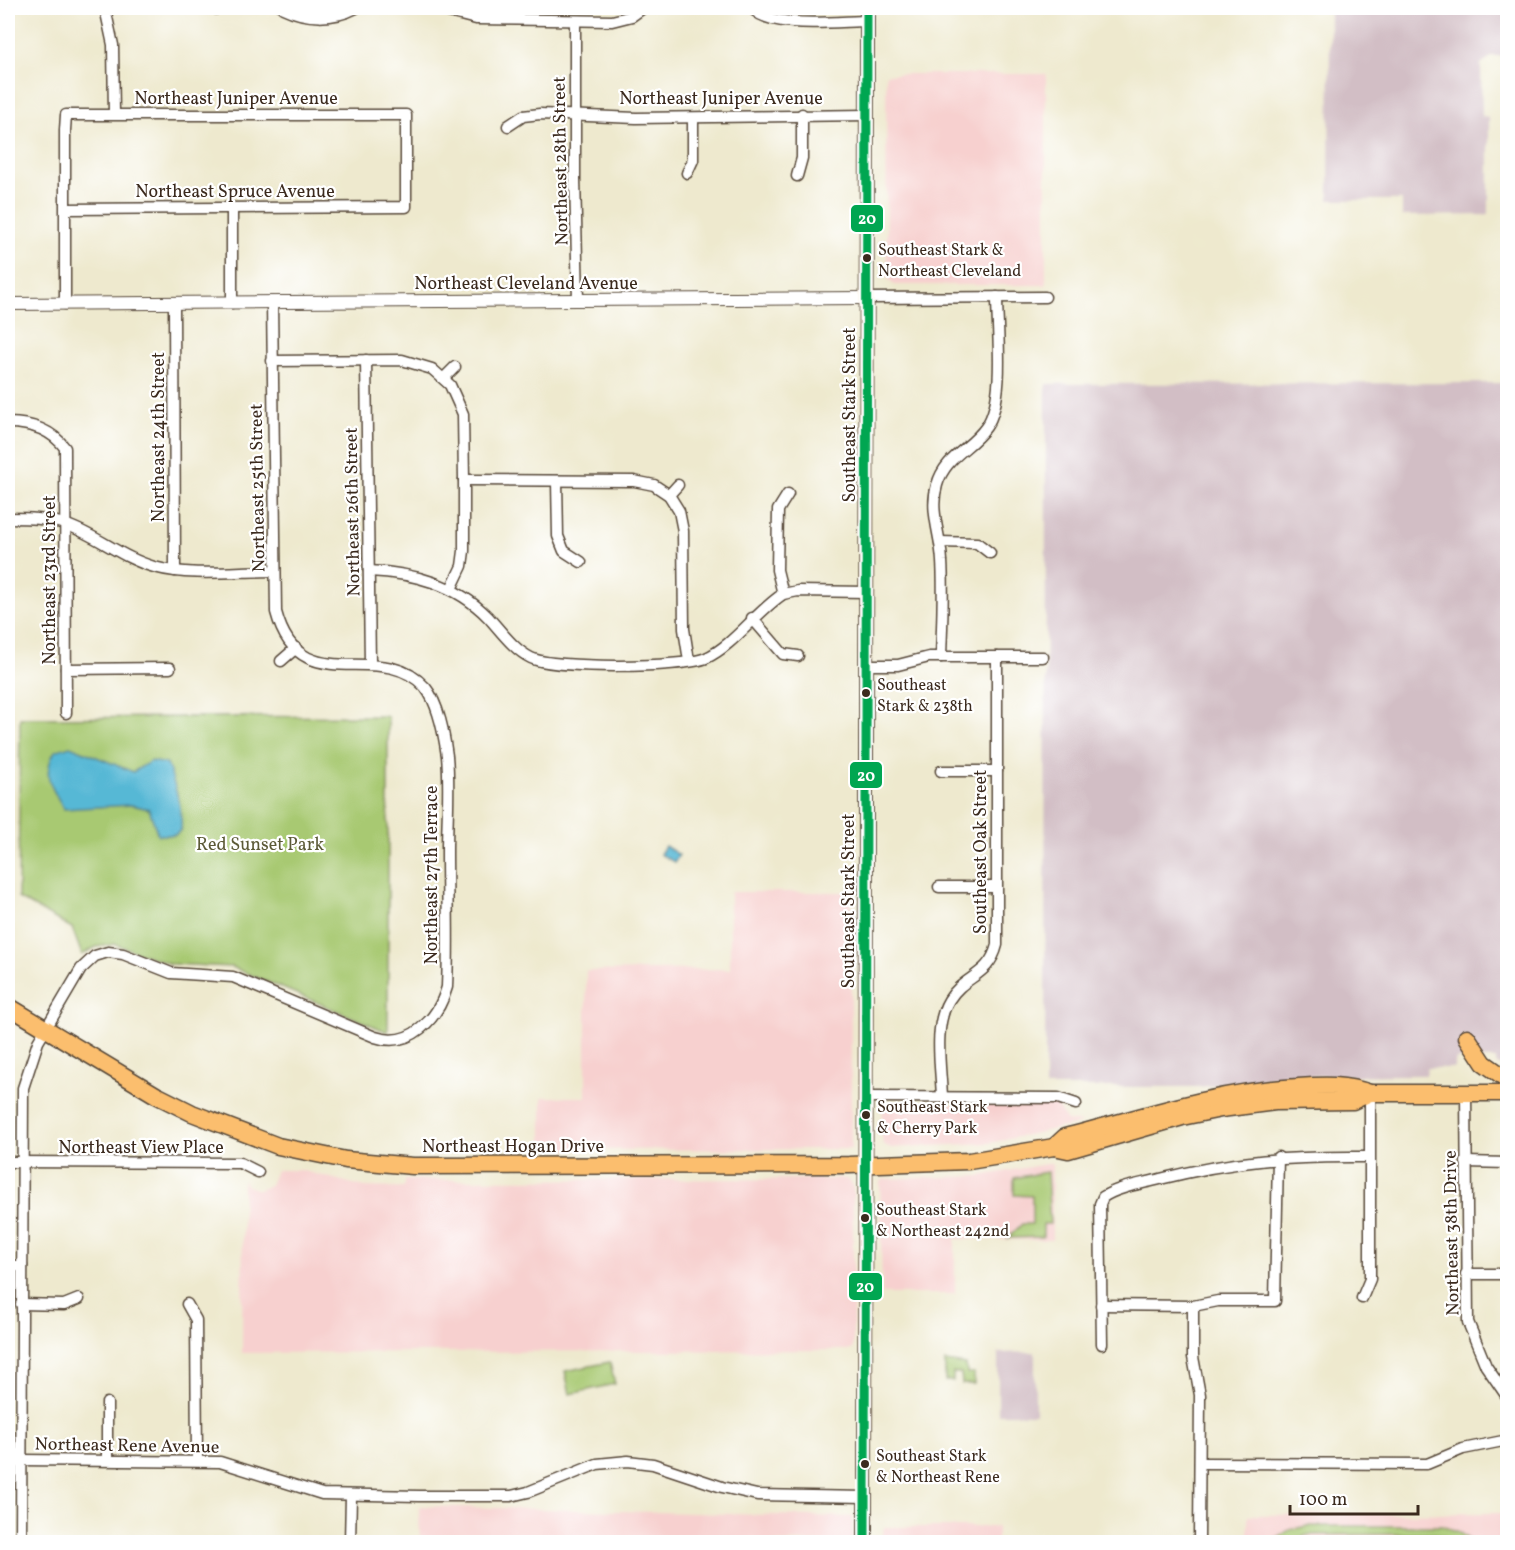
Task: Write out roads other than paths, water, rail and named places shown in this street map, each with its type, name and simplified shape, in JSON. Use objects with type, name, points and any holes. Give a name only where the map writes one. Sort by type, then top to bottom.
[{"type":"highway","name":"Northeast Hogan Drive","points":[[8,1006],[156,1095],[200,1117],[251,1137],[324,1156],[413,1166],[866,1164],[969,1161],[1054,1147],[1065,1137],[1224,1095],[1313,1086],[1351,1086],[1370,1093],[1508,1093]]},
{"type":"highway","points":[[1467,1038],[1484,1063],[1508,1080]]},
{"type":"main road","name":"Southeast Stark Street","points":[[866,1542],[867,14]]},
{"type":"street","points":[[105,8],[113,45],[114,114]]},
{"type":"street","points":[[283,8],[301,15],[322,17],[342,14],[357,8]]},
{"type":"street","points":[[433,8],[476,19],[575,21],[622,20],[643,8]]},
{"type":"street","points":[[752,12],[780,21],[867,14]]},
{"type":"street","name":"Northeast 28th Street","points":[[575,21],[578,300]]},
{"type":"street","name":"Northeast Juniper Avenue","points":[[508,126],[523,116],[575,113],[636,118],[802,114],[867,115]]},
{"type":"street","name":"Northeast Juniper Avenue","points":[[65,209],[66,115],[114,114],[406,115],[405,207]]},
{"type":"street","points":[[797,176],[802,158],[802,114]]},
{"type":"street","points":[[687,173],[693,160],[693,118]]},
{"type":"street","name":"Northeast Spruce Avenue","points":[[65,209],[405,207]]},
{"type":"street","points":[[232,208],[232,303]]},
{"type":"street","points":[[65,209],[65,304]]},
{"type":"street","points":[[941,657],[940,542],[933,510],[934,495],[939,476],[953,456],[980,435],[988,425],[996,405],[997,297]]},
{"type":"street","name":"Northeast Cleveland Avenue","points":[[8,304],[1045,297]]},
{"type":"street","name":"Northeast 24th Street","points":[[174,303],[175,571]]},
{"type":"street","name":"Northeast 25th Street","points":[[272,303],[274,571],[278,622],[296,648]]},
{"type":"street","name":"Northeast 26th Street","points":[[366,360],[370,664]]},
{"type":"street","points":[[272,361],[414,361],[432,369],[444,378],[456,394],[463,414],[464,551],[462,566],[451,589]]},
{"type":"street","points":[[444,378],[455,367]]},
{"type":"street","name":"Northeast 23rd Street","points":[[8,423],[33,425],[57,438],[65,448],[66,713]]},
{"type":"street","points":[[944,449],[953,456]]},
{"type":"street","points":[[464,480],[634,481],[654,485],[669,495],[682,521],[684,629],[689,661]]},
{"type":"street","points":[[557,481],[558,536],[564,551],[581,562]]},
{"type":"street","points":[[669,495],[678,485]]},
{"type":"street","points":[[783,594],[777,570],[777,510],[788,494]]},
{"type":"street","points":[[8,518],[38,519],[65,524],[137,561],[175,571],[274,571]]},
{"type":"street","points":[[940,542],[977,543],[990,553]]},
{"type":"street","points":[[369,571],[414,576],[451,589],[478,607],[523,653],[542,662],[582,665],[689,661],[705,658],[717,651],[752,618],[783,594],[798,591],[867,592]]},
{"type":"street","points":[[752,618],[783,654],[798,656]]},
{"type":"street","points":[[281,661],[296,648]]},
{"type":"street","name":"Northeast 27th Terrace","points":[[46,1028],[88,962],[101,953],[115,952],[171,973],[233,977],[384,1040],[403,1040],[419,1032],[441,1002],[447,980],[447,758],[437,712],[430,694],[417,680],[399,670],[370,664],[321,663],[296,648]]},
{"type":"street","points":[[866,665],[898,665],[920,659],[941,657],[1043,657]]},
{"type":"street","name":"Southeast Oak Street","points":[[942,1097],[941,1016],[957,989],[987,976],[997,945],[997,657]]},
{"type":"street","points":[[66,669],[170,668]]},
{"type":"street","points":[[941,771],[997,771]]},
{"type":"street","points":[[939,887],[996,887]]},
{"type":"street","points":[[21,1542],[23,1088],[31,1058],[46,1028]]},
{"type":"street","points":[[1362,1298],[1370,1279],[1370,1093]]},
{"type":"street","name":"Northeast 38th Drive","points":[[1466,1093],[1468,1322],[1477,1348],[1508,1398]]},
{"type":"street","points":[[866,1096],[1058,1098],[1076,1104]]},
{"type":"street","points":[[1102,1344],[1100,1204],[1103,1197],[1134,1186],[1191,1172],[1278,1157],[1370,1157]]},
{"type":"street","points":[[1101,1305],[1193,1306],[1218,1301],[1275,1301],[1278,1157]]},
{"type":"street","name":"Northeast View Place","points":[[8,1162],[240,1163],[258,1172]]},
{"type":"street","points":[[1466,1162],[1508,1163]]},
{"type":"street","points":[[8,1266],[21,1266]]},
{"type":"street","points":[[1466,1274],[1508,1274]]},
{"type":"street","points":[[21,1304],[63,1305],[79,1299]]},
{"type":"street","points":[[187,1304],[196,1320],[197,1460]]},
{"type":"street","points":[[1193,1306],[1193,1357],[1200,1395],[1199,1542]]},
{"type":"street","points":[[107,1403],[108,1460]]},
{"type":"street","points":[[1200,1463],[1427,1464],[1463,1449],[1508,1440]]},
{"type":"street","name":"Northeast Rene Avenue","points":[[21,1460],[197,1460],[234,1465],[322,1494],[351,1496],[511,1496],[528,1492],[597,1464],[628,1461],[667,1468],[722,1487],[757,1495],[866,1497]]},
{"type":"street","points":[[350,1542],[351,1496]]},
{"type":"water","points":[[70,746],[133,772],[151,761],[167,764],[179,806],[181,830],[175,835],[158,835],[149,809],[131,805],[64,809],[49,781],[48,774],[55,751]]},
{"type":"water","points":[[665,846],[679,855],[674,862],[660,854]]},
{"type":"place","name":"Southeast Stark & Northeast Cleveland","points":[[867,258]]},
{"type":"place","name":"Southeast Stark & 238th","points":[[866,693]]},
{"type":"place","name":"Southeast Stark & Cherry Park","points":[[866,1115]]},
{"type":"place","name":"Southeast Stark & Northeast 242nd","points":[[865,1218]]},
{"type":"place","name":"Southeast Stark & Northeast Rene","points":[[865,1464]]},
{"type":"park label","name":"Red Sunset Park","points":[[260,844]]}]
